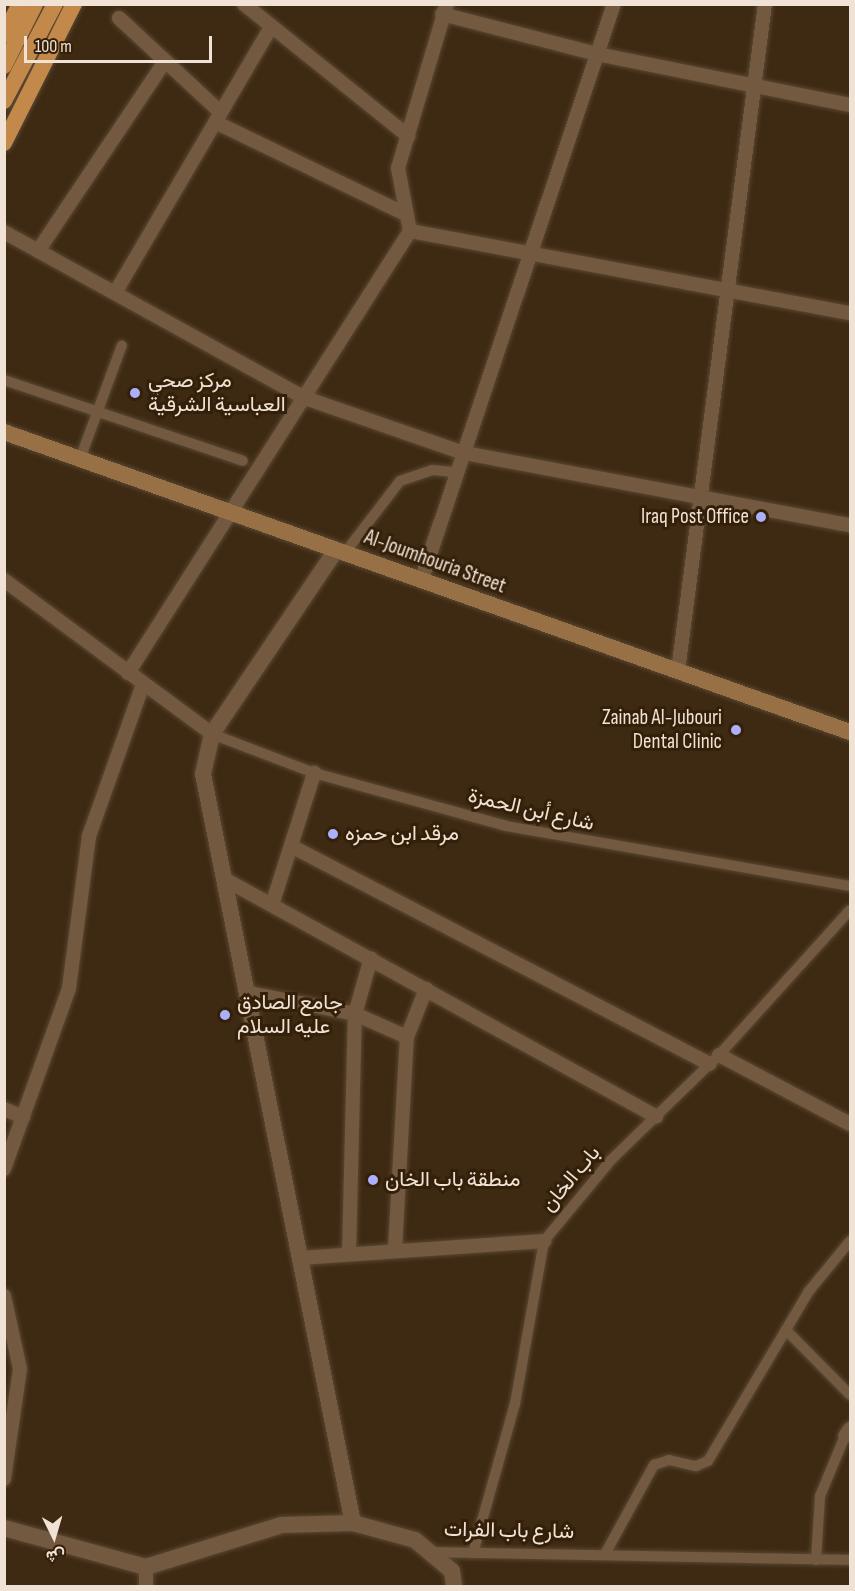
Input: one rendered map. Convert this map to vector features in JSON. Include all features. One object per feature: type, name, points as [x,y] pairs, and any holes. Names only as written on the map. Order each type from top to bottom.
[{"type":"highway","points":[[4,35],[20,4]]},
{"type":"highway","points":[[4,66],[35,4]]},
{"type":"highway","points":[[4,101],[55,4]]},
{"type":"highway","points":[[4,142],[74,4]]},
{"type":"main road","name":"Al-Joumhouria Street","points":[[4,432],[850,732]]},
{"type":"street","points":[[244,4],[270,28],[408,136]]},
{"type":"street","points":[[421,581],[614,4]]},
{"type":"street","points":[[678,671],[725,288],[755,88],[765,4]]},
{"type":"street","points":[[129,673],[410,231],[398,168],[445,9],[597,54],[755,88],[850,105]]},
{"type":"street","points":[[119,18],[165,61],[218,117],[407,216]]},
{"type":"street","points":[[115,293],[270,28]]},
{"type":"street","points":[[38,251],[165,61]]},
{"type":"street","points":[[410,231],[850,313]]},
{"type":"street","points":[[4,232],[305,398],[464,453],[850,525]]},
{"type":"street","points":[[80,459],[122,345]]},
{"type":"street","points":[[4,380],[243,461]]},
{"type":"street","points":[[352,1523],[250,993],[226,880],[204,795],[212,734],[340,552],[400,481],[423,471],[457,472]]},
{"type":"street","points":[[4,580],[212,734]]},
{"type":"street","points":[[4,1169],[69,988],[89,836],[143,684]]},
{"type":"street","name":"شارع أبن الحمزة","points":[[212,734],[314,773],[506,826],[850,886]]},
{"type":"street","points":[[272,905],[314,773]]},
{"type":"street","points":[[291,846],[714,1059],[850,1124]]},
{"type":"street","points":[[226,880],[656,1116]]},
{"type":"street","name":"باب الخان","points":[[473,1553],[515,1404],[544,1241],[611,1160],[714,1059],[850,910]]},
{"type":"street","points":[[348,1254],[355,1014],[371,958]]},
{"type":"street","points":[[395,1249],[407,1037],[426,989]]},
{"type":"street","points":[[250,993],[355,1014],[407,1037]]},
{"type":"street","points":[[4,1109],[22,1117]]},
{"type":"street","points":[[300,1258],[395,1249],[544,1241]]},
{"type":"street","points":[[605,1554],[654,1465],[669,1460],[696,1466],[708,1461],[786,1330],[850,1241]]},
{"type":"street","points":[[4,1296],[20,1369],[4,1479]]},
{"type":"street","points":[[786,1330],[850,1395]]},
{"type":"street","points":[[816,1560],[820,1496],[848,1433]]},
{"type":"street","name":"شارع باب الفرات","points":[[146,1567],[282,1525],[352,1523],[415,1540],[433,1552],[850,1560]]},
{"type":"street","points":[[4,1528],[146,1567],[146,1587]]},
{"type":"street","points":[[433,1552],[452,1571],[454,1587]]},
{"type":"place","name":"مركز صحي العباسية الشرقية","points":[[135,393]]},
{"type":"place","name":"Iraq Post Office","points":[[761,517]]},
{"type":"place","name":"Zainab Al-Jubouri Dental Clinic","points":[[736,730]]},
{"type":"place","name":"مرقد ابن حمزه","points":[[333,834]]},
{"type":"place","name":"جامع الصادق عليه السلام","points":[[225,1015]]},
{"type":"place","name":"منطقة باب الخان","points":[[373,1180]]}]
